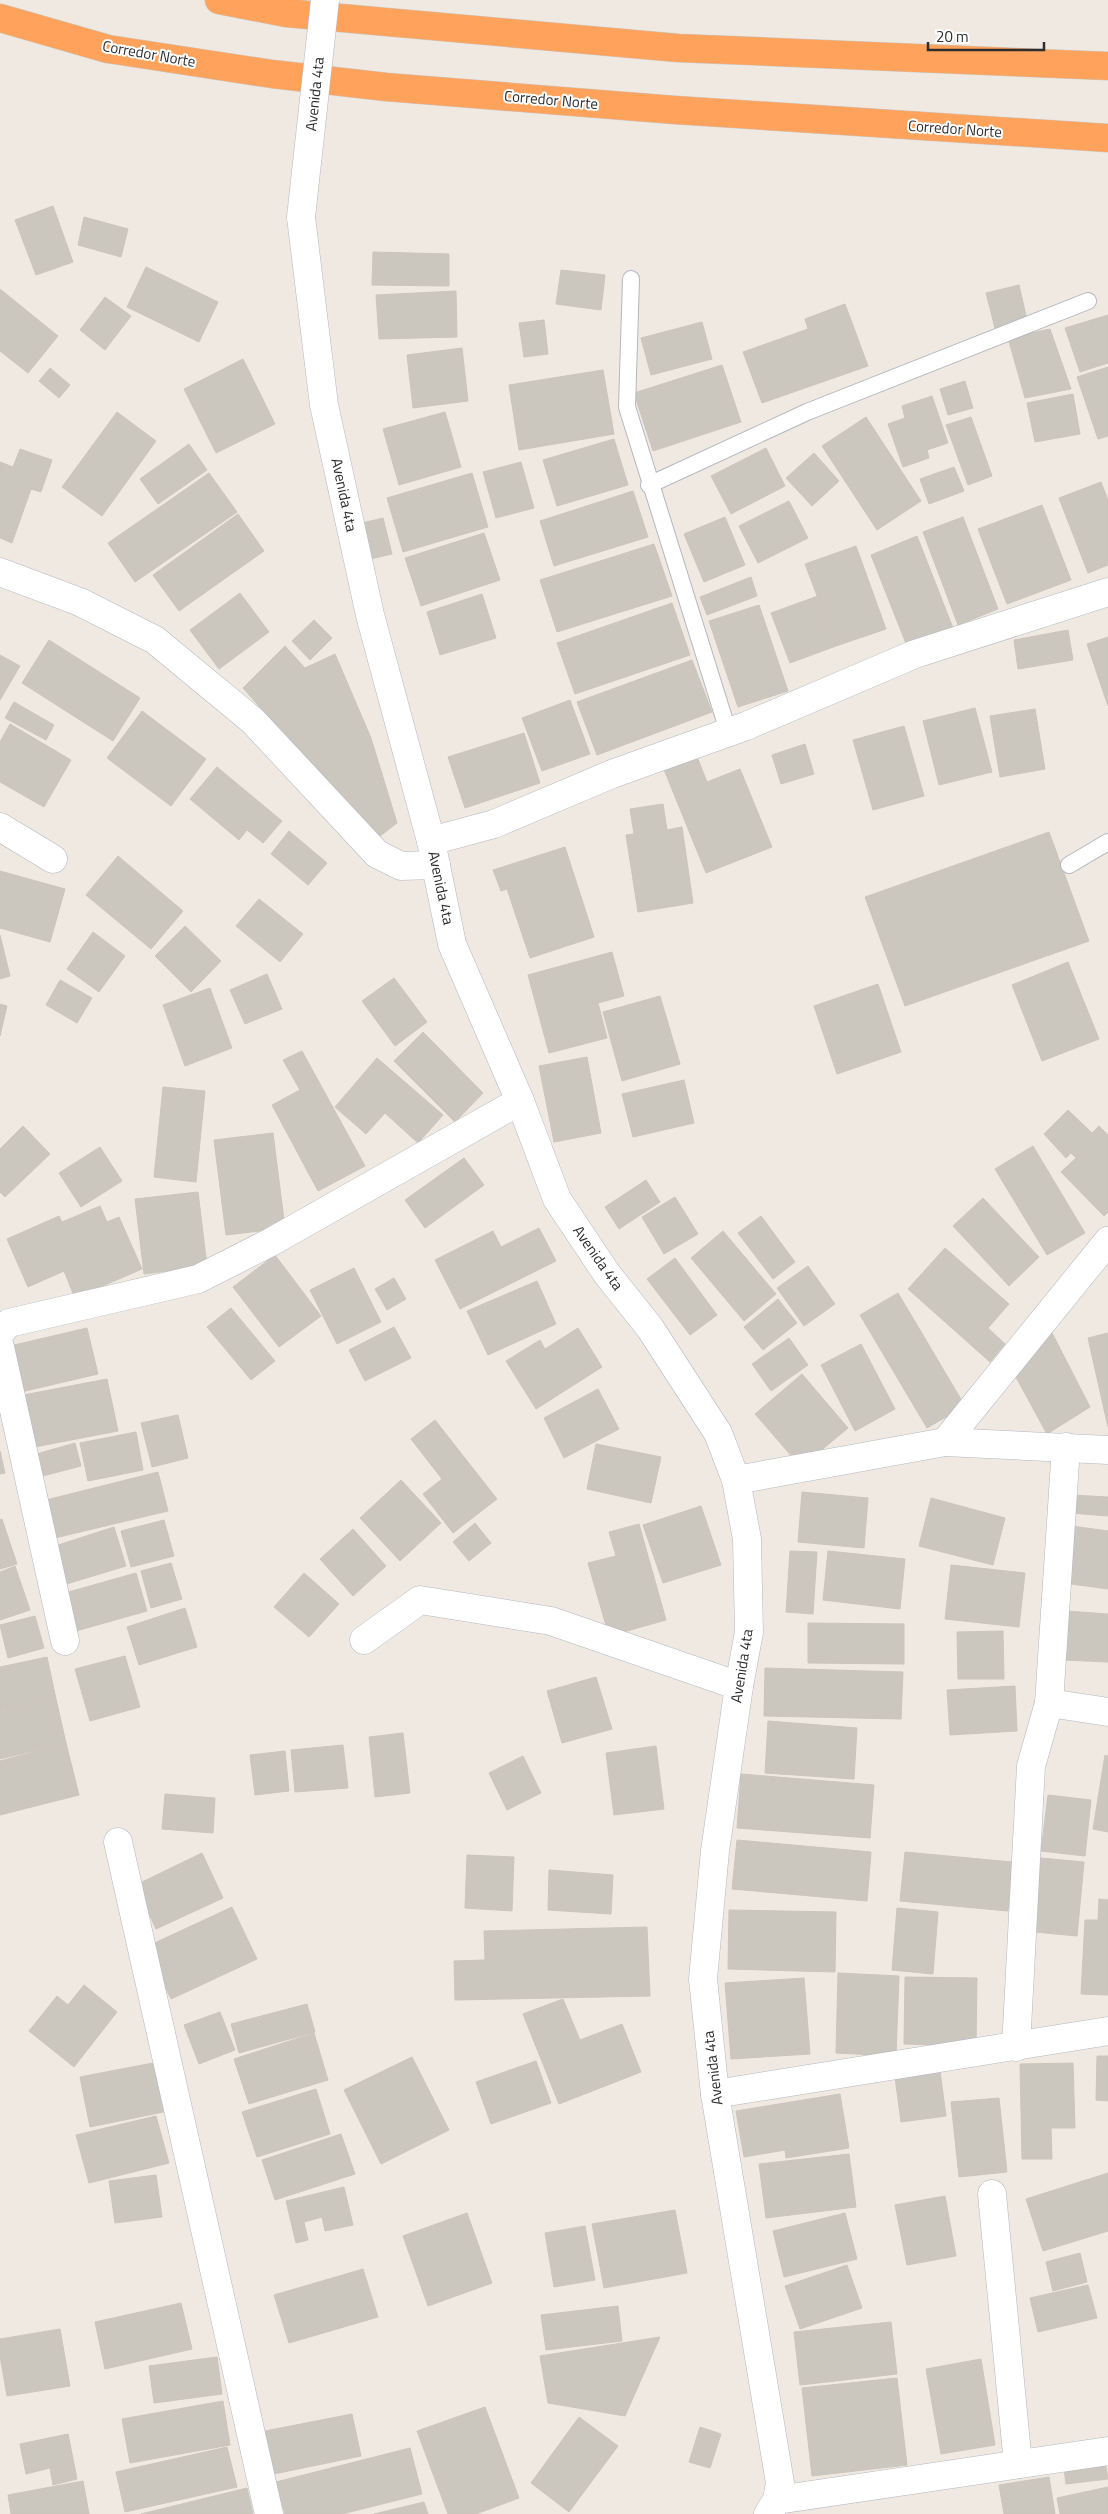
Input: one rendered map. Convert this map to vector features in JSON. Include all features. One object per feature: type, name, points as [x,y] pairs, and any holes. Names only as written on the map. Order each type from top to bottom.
[{"type":"highway","points":[[218,0],[286,13],[678,48],[1108,66]]},
{"type":"highway","name":"Corredor Norte","points":[[0,18],[108,49],[272,74],[386,87],[674,110],[1108,138]]},
{"type":"street","name":"Avenida 4ta","points":[[325,0],[301,217],[324,405],[370,615],[433,853],[452,944],[520,1101],[557,1199],[607,1274],[650,1328],[718,1433],[736,1480],[747,1539],[749,1632],[738,1686],[716,1851],[703,1979],[715,2094],[780,2483],[772,2507]]},
{"type":"street","points":[[0,572],[80,602],[155,640],[252,721],[377,854],[400,866],[612,774],[746,726],[915,654],[1108,592]]},
{"type":"street","points":[[0,826],[53,859]]},
{"type":"street","points":[[0,1333],[9,1323],[198,1279],[271,1242],[520,1101]]},
{"type":"street","points":[[945,1442],[1108,1241]]},
{"type":"street","points":[[0,1347],[65,1641]]},
{"type":"street","points":[[736,1480],[945,1442],[1108,1450]]},
{"type":"street","points":[[1016,2047],[1032,1766],[1050,1703],[1066,1447]]},
{"type":"street","points":[[364,1640],[420,1600],[551,1621],[738,1686]]},
{"type":"street","points":[[1050,1703],[1108,1712]]},
{"type":"street","points":[[118,1842],[269,2514]]},
{"type":"street","points":[[715,2094],[1108,2031]]},
{"type":"street","points":[[992,2194],[1018,2464]]},
{"type":"street","points":[[772,2507],[1018,2464],[1108,2451]]},
{"type":"lane","points":[[631,279],[627,407],[728,731]]},
{"type":"lane","points":[[650,485],[807,412],[1088,301]]},
{"type":"lane","points":[[1069,865],[1108,842]]},
{"type":"building","points":[[53,206],[73,262],[36,275],[15,220]]},
{"type":"building","points":[[84,217],[128,229],[121,257],[78,245]]},
{"type":"building","points":[[373,252],[449,254],[449,286],[372,285]]},
{"type":"building","points":[[146,267],[218,302],[199,342],[127,307]]},
{"type":"building","points":[[561,270],[605,275],[601,310],[556,304]]},
{"type":"building","points":[[1019,285],[1027,320],[995,328],[986,293]]},
{"type":"building","points":[[0,289],[58,336],[28,373],[0,351]]},
{"type":"building","points":[[456,291],[457,337],[379,339],[376,295]]},
{"type":"building","points":[[105,297],[131,316],[105,350],[80,330]]},
{"type":"building","points":[[845,304],[868,366],[762,403],[743,352],[808,329],[805,319]]},
{"type":"building","points":[[1108,315],[1108,363],[1080,372],[1065,328]]},
{"type":"building","points":[[544,320],[548,354],[524,357],[519,323]]},
{"type":"building","points":[[702,322],[712,359],[651,375],[641,338]]},
{"type":"building","points":[[1050,329],[1071,389],[1025,398],[1008,338]]},
{"type":"building","points":[[462,348],[468,401],[413,408],[407,355]]},
{"type":"building","points":[[243,359],[275,424],[216,453],[184,389]]},
{"type":"building","points":[[722,365],[741,422],[653,451],[634,393]]},
{"type":"building","points":[[1108,367],[1108,436],[1098,439],[1077,377]]},
{"type":"building","points":[[50,368],[70,385],[59,398],[39,381]]},
{"type":"building","points":[[603,370],[614,434],[519,450],[509,385]]},
{"type":"building","points":[[965,381],[973,408],[948,415],[940,389]]},
{"type":"building","points":[[1073,394],[1080,434],[1035,442],[1027,403]]},
{"type":"building","points":[[932,396],[948,443],[927,450],[929,458],[903,467],[888,424],[905,418],[902,406]]},
{"type":"building","points":[[117,412],[156,441],[102,516],[62,487]]},
{"type":"building","points":[[445,412],[461,467],[399,485],[383,429]]},
{"type":"building","points":[[866,417],[921,501],[877,530],[822,446]]},
{"type":"building","points":[[971,417],[992,476],[968,485],[946,425]]},
{"type":"building","points":[[614,439],[628,485],[557,506],[543,460]]},
{"type":"building","points":[[189,444],[207,470],[158,504],[140,479]]},
{"type":"building","points":[[766,448],[785,486],[731,514],[711,476]]},
{"type":"building","points":[[20,449],[52,460],[41,492],[31,489],[12,543],[0,538],[0,462],[13,467]]},
{"type":"building","points":[[814,453],[839,481],[812,506],[786,478]]},
{"type":"building","points":[[521,462],[534,508],[496,518],[483,472]]},
{"type":"building","points":[[954,467],[964,491],[929,504],[920,479]]},
{"type":"building","points":[[209,473],[237,512],[135,582],[108,543]]},
{"type":"building","points":[[472,473],[488,527],[403,552],[387,498]]},
{"type":"building","points":[[1101,482],[1108,500],[1108,565],[1088,573],[1059,498]]},
{"type":"building","points":[[633,491],[648,537],[554,566],[540,521]]},
{"type":"building","points":[[789,501],[808,538],[758,563],[739,526]]},
{"type":"building","points":[[1042,505],[1071,580],[1007,604],[978,529]]},
{"type":"building","points":[[238,514],[264,551],[179,611],[153,575]]},
{"type":"building","points":[[725,517],[745,565],[704,582],[684,534]]},
{"type":"building","points":[[963,517],[998,609],[958,625],[923,532]]},
{"type":"building","points":[[383,518],[392,554],[366,560],[358,524]]},
{"type":"building","points":[[484,533],[500,580],[421,606],[405,558]]},
{"type":"building","points":[[917,536],[953,628],[907,646],[871,555]]},
{"type":"building","points":[[654,544],[672,596],[557,632],[540,580]]},
{"type":"building","points":[[856,546],[886,629],[836,646],[805,564]]},
{"type":"building","points":[[751,577],[757,596],[707,615],[700,597]]},
{"type":"building","points":[[240,593],[269,632],[219,669],[190,630]]},
{"type":"building","points":[[482,594],[496,638],[440,655],[427,612]]},
{"type":"building","points":[[818,596],[836,646],[790,663],[771,613]]},
{"type":"building","points":[[672,603],[690,655],[575,694],[557,643]]},
{"type":"building","points":[[759,605],[788,691],[738,707],[709,621]]},
{"type":"building","points":[[314,620],[332,638],[310,660],[292,641]]},
{"type":"building","points":[[1068,630],[1073,660],[1018,669],[1014,640]]},
{"type":"building","points":[[1108,637],[1108,706],[1087,644]]},
{"type":"building","points":[[49,640],[140,698],[113,741],[22,683]]},
{"type":"building","points":[[285,646],[305,668],[335,654],[371,738],[397,823],[376,839],[243,688]]},
{"type":"building","points":[[0,655],[20,666],[0,700]]},
{"type":"building","points":[[692,660],[712,712],[597,755],[577,702]]},
{"type":"building","points":[[570,700],[590,754],[542,771],[522,718]]},
{"type":"building","points":[[14,702],[54,725],[46,740],[5,718]]},
{"type":"building","points":[[975,708],[992,772],[939,785],[923,721]]},
{"type":"building","points":[[1035,709],[1045,769],[1000,777],[990,716]]},
{"type":"building","points":[[142,711],[206,759],[171,806],[107,758]]},
{"type":"building","points":[[10,724],[71,760],[44,807],[0,782],[0,742]]},
{"type":"building","points":[[904,726],[924,796],[873,810],[853,740]]},
{"type":"building","points":[[524,733],[540,783],[465,808],[448,757]]},
{"type":"building","points":[[805,744],[814,774],[781,784],[772,755]]},
{"type":"building","points":[[696,754],[707,782],[740,769],[772,847],[706,873],[663,767]]},
{"type":"building","points":[[217,767],[282,821],[263,843],[247,830],[239,840],[190,799]]},
{"type":"building","points":[[663,804],[667,830],[682,827],[693,903],[638,912],[626,835],[634,834],[630,809]]},
{"type":"building","points":[[289,831],[327,863],[308,885],[271,854]]},
{"type":"building","points":[[1049,832],[1089,941],[905,1006],[865,897]]},
{"type":"building","points":[[565,847],[594,937],[530,958],[507,889],[501,891],[493,870]]},
{"type":"building","points":[[118,856],[183,911],[151,949],[86,895]]},
{"type":"building","points":[[0,871],[65,889],[50,942],[0,928]]},
{"type":"building","points":[[259,899],[303,934],[280,962],[236,926]]},
{"type":"building","points":[[185,926],[221,961],[191,992],[155,956]]},
{"type":"building","points":[[93,932],[125,956],[99,992],[67,969]]},
{"type":"building","points":[[0,935],[10,976],[0,979]]},
{"type":"building","points":[[612,952],[624,996],[598,1003],[607,1038],[549,1053],[528,975]]},
{"type":"building","points":[[1068,962],[1099,1039],[1042,1061],[1012,985]]},
{"type":"building","points":[[267,974],[282,1009],[245,1024],[230,990]]},
{"type":"building","points":[[394,978],[427,1022],[395,1046],[362,1001]]},
{"type":"building","points":[[60,980],[92,998],[77,1023],[46,1005]]},
{"type":"building","points":[[878,984],[901,1052],[837,1074],[814,1006]]},
{"type":"building","points":[[210,988],[232,1048],[185,1066],[163,1005]]},
{"type":"building","points":[[660,996],[680,1064],[622,1081],[603,1012]]},
{"type":"building","points":[[0,1004],[7,1006],[0,1036]]},
{"type":"building","points":[[423,1032],[483,1093],[455,1122],[394,1061]]},
{"type":"building","points":[[302,1051],[365,1166],[318,1191],[272,1105],[300,1090],[283,1060]]},
{"type":"building","points":[[587,1057],[601,1133],[554,1142],[539,1066]]},
{"type":"building","points":[[377,1058],[443,1115],[418,1143],[385,1113],[366,1134],[335,1107]]},
{"type":"building","points":[[684,1080],[694,1123],[633,1137],[622,1094]]},
{"type":"building","points":[[163,1087],[205,1091],[196,1182],[154,1177]]},
{"type":"building","points":[[1068,1110],[1092,1133],[1099,1126],[1108,1135],[1108,1212],[1104,1216],[1061,1172],[1076,1158],[1071,1153],[1066,1158],[1044,1134]]},
{"type":"building","points":[[23,1126],[50,1154],[5,1197],[0,1192],[0,1149]]},
{"type":"building","points":[[273,1133],[285,1228],[226,1235],[214,1140]]},
{"type":"building","points":[[1033,1146],[1085,1233],[1047,1255],[995,1169]]},
{"type":"building","points":[[100,1147],[122,1181],[81,1207],[59,1173]]},
{"type":"building","points":[[464,1158],[484,1185],[425,1228],[405,1200]]},
{"type":"building","points":[[646,1180],[660,1202],[619,1229],[605,1207]]},
{"type":"building","points":[[198,1192],[207,1266],[144,1274],[135,1199]]},
{"type":"building","points":[[675,1197],[698,1234],[664,1254],[642,1217]]},
{"type":"building","points":[[983,1198],[1039,1257],[1009,1286],[953,1226]]},
{"type":"building","points":[[100,1206],[107,1222],[119,1217],[142,1269],[75,1298],[64,1271],[28,1287],[7,1239],[59,1216],[62,1222]]},
{"type":"building","points":[[761,1216],[795,1262],[773,1279],[738,1233]]},
{"type":"building","points":[[539,1228],[556,1261],[460,1309],[435,1260],[493,1231],[501,1247]]},
{"type":"building","points":[[723,1231],[776,1294],[744,1321],[691,1258]]},
{"type":"building","points":[[945,1248],[1009,1304],[988,1328],[1005,1344],[990,1362],[908,1289]]},
{"type":"building","points":[[275,1255],[321,1316],[279,1347],[233,1287]]},
{"type":"building","points":[[675,1258],[717,1315],[690,1335],[647,1279]]},
{"type":"building","points":[[808,1266],[835,1304],[804,1326],[777,1288]]},
{"type":"building","points":[[354,1268],[381,1322],[337,1344],[310,1290]]},
{"type":"building","points":[[394,1278],[406,1299],[387,1310],[375,1289]]},
{"type":"building","points":[[537,1281],[556,1324],[488,1355],[467,1311]]},
{"type":"building","points":[[898,1293],[965,1406],[927,1428],[860,1315]]},
{"type":"building","points":[[778,1299],[797,1323],[763,1350],[744,1327]]},
{"type":"building","points":[[231,1308],[275,1361],[251,1380],[207,1327]]},
{"type":"building","points":[[394,1327],[411,1358],[365,1381],[349,1350]]},
{"type":"building","points":[[1049,1327],[1090,1407],[1047,1434],[1011,1368]]},
{"type":"building","points":[[87,1328],[98,1374],[21,1392],[10,1346]]},
{"type":"building","points":[[578,1328],[602,1367],[536,1409],[506,1361],[540,1340],[545,1349]]},
{"type":"building","points":[[1108,1333],[1108,1427],[1088,1338]]},
{"type":"building","points":[[789,1338],[808,1365],[771,1391],[752,1364]]},
{"type":"building","points":[[861,1344],[895,1409],[855,1431],[821,1365]]},
{"type":"building","points":[[802,1374],[848,1428],[801,1467],[755,1414]]},
{"type":"building","points":[[107,1379],[118,1431],[24,1449],[13,1397]]},
{"type":"building","points":[[598,1389],[619,1429],[564,1458],[544,1418]]},
{"type":"building","points":[[178,1415],[188,1458],[152,1467],[141,1423]]},
{"type":"building","points":[[435,1420],[497,1499],[453,1533],[423,1494],[442,1479],[411,1439]]},
{"type":"building","points":[[136,1432],[143,1470],[88,1481],[80,1443]]},
{"type":"building","points":[[75,1443],[81,1466],[39,1477],[33,1455]]},
{"type":"building","points":[[596,1444],[661,1457],[651,1503],[587,1489]]},
{"type":"building","points":[[0,1451],[5,1473],[0,1474]]},
{"type":"building","points":[[158,1472],[168,1511],[55,1538],[46,1500]]},
{"type":"building","points":[[401,1480],[441,1523],[400,1561],[360,1518]]},
{"type":"building","points":[[802,1492],[868,1498],[864,1548],[798,1542]]},
{"type":"building","points":[[1072,1495],[1108,1497],[1108,1516],[1070,1513]]},
{"type":"building","points":[[931,1498],[1005,1518],[993,1565],[919,1546]]},
{"type":"building","points":[[701,1506],[721,1565],[663,1583],[643,1525]]},
{"type":"building","points":[[2,1519],[17,1564],[0,1569],[0,1520]]},
{"type":"building","points":[[164,1520],[174,1556],[131,1567],[121,1531]]},
{"type":"building","points":[[475,1523],[491,1543],[469,1561],[453,1542]]},
{"type":"building","points":[[639,1524],[666,1620],[609,1636],[588,1563],[616,1556],[609,1532]]},
{"type":"building","points":[[1072,1526],[1108,1531],[1108,1589],[1064,1583]]},
{"type":"building","points":[[114,1527],[126,1566],[63,1585],[52,1547]]},
{"type":"building","points":[[353,1529],[386,1566],[353,1596],[320,1559]]},
{"type":"building","points":[[790,1551],[817,1552],[813,1614],[786,1612]]},
{"type":"building","points":[[828,1551],[905,1559],[900,1609],[823,1600]]},
{"type":"building","points":[[171,1563],[182,1599],[151,1608],[141,1571]]},
{"type":"building","points":[[951,1565],[1025,1573],[1019,1627],[945,1619]]},
{"type":"building","points":[[15,1566],[30,1610],[0,1620],[0,1572]]},
{"type":"building","points":[[136,1573],[147,1611],[76,1631],[65,1593]]},
{"type":"building","points":[[304,1573],[339,1604],[309,1637],[274,1607]]},
{"type":"building","points":[[185,1608],[197,1647],[139,1665],[127,1627]]},
{"type":"building","points":[[1066,1611],[1108,1614],[1108,1662],[1064,1660]]},
{"type":"building","points":[[35,1616],[44,1648],[8,1658],[0,1625]]},
{"type":"building","points":[[808,1623],[904,1624],[904,1664],[808,1663]]},
{"type":"building","points":[[1003,1631],[1004,1679],[958,1679],[957,1632]]},
{"type":"building","points":[[125,1656],[140,1707],[90,1721],[75,1669]]},
{"type":"building","points":[[47,1657],[56,1699],[0,1712],[0,1667]]},
{"type":"building","points":[[765,1668],[903,1672],[901,1719],[764,1716]]},
{"type":"building","points":[[596,1677],[612,1729],[562,1743],[547,1691]]},
{"type":"building","points":[[1015,1686],[1017,1731],[950,1735],[947,1690]]},
{"type":"building","points":[[56,1699],[66,1743],[0,1759],[0,1713]]},
{"type":"building","points":[[768,1721],[857,1728],[854,1779],[765,1773]]},
{"type":"building","points":[[403,1733],[410,1793],[375,1797],[369,1737]]},
{"type":"building","points":[[66,1743],[79,1795],[0,1815],[0,1761]]},
{"type":"building","points":[[343,1745],[348,1788],[295,1792],[291,1750]]},
{"type":"building","points":[[656,1746],[664,1809],[614,1815],[606,1753]]},
{"type":"building","points":[[285,1751],[289,1791],[255,1795],[250,1755]]},
{"type":"building","points":[[1105,1755],[1108,1756],[1108,1832],[1093,1829]]},
{"type":"building","points":[[523,1756],[541,1793],[507,1810],[489,1773]]},
{"type":"building","points":[[741,1774],[874,1785],[870,1838],[737,1828]]},
{"type":"building","points":[[165,1794],[215,1798],[213,1833],[162,1829]]},
{"type":"building","points":[[1048,1795],[1091,1800],[1085,1856],[1041,1851]]},
{"type":"building","points":[[737,1840],[871,1852],[867,1901],[732,1889]]},
{"type":"building","points":[[905,1852],[1012,1862],[1008,1911],[900,1901]]},
{"type":"building","points":[[202,1853],[223,1898],[156,1929],[136,1885]]},
{"type":"building","points":[[467,1855],[514,1857],[512,1911],[465,1908]]},
{"type":"building","points":[[1041,1858],[1084,1862],[1077,1936],[1035,1932]]},
{"type":"building","points":[[549,1870],[613,1875],[611,1914],[548,1910]]},
{"type":"building","points":[[1099,1899],[1108,1900],[1108,1995],[1081,1994],[1085,1920],[1098,1920]]},
{"type":"building","points":[[232,1907],[257,1959],[171,1999],[146,1947]]},
{"type":"building","points":[[897,1908],[938,1912],[933,1974],[892,1970]]},
{"type":"building","points":[[729,1910],[836,1912],[835,1972],[728,1969]]},
{"type":"building","points":[[647,1927],[650,1996],[455,2000],[454,1961],[485,1960],[484,1931]]},
{"type":"building","points":[[838,1973],[899,1976],[896,2056],[836,2053]]},
{"type":"building","points":[[905,1977],[977,1978],[976,2046],[904,2044]]},
{"type":"building","points":[[804,1978],[810,2054],[731,2059],[725,1983]]},
{"type":"building","points":[[84,1985],[117,2012],[74,2067],[29,2031],[57,1996],[68,2005]]},
{"type":"building","points":[[563,1999],[580,2040],[622,2024],[641,2072],[559,2104],[523,2014]]},
{"type":"building","points":[[307,2004],[315,2032],[239,2053],[231,2024]]},
{"type":"building","points":[[220,2012],[235,2050],[199,2064],[184,2025]]},
{"type":"building","points":[[314,2033],[328,2080],[249,2104],[234,2059]]},
{"type":"building","points":[[1097,2056],[1108,2056],[1108,2101],[1096,2100]]},
{"type":"building","points":[[412,2057],[449,2130],[381,2164],[344,2090]]},
{"type":"building","points":[[536,2061],[551,2103],[491,2124],[476,2082]]},
{"type":"building","points":[[158,2062],[168,2111],[90,2127],[80,2077]]},
{"type":"building","points":[[1073,2063],[1075,2128],[1051,2128],[1052,2159],[1022,2159],[1020,2064]]},
{"type":"building","points":[[940,2071],[946,2116],[901,2122],[895,2077]]},
{"type":"building","points":[[316,2089],[330,2134],[257,2157],[242,2112]]},
{"type":"building","points":[[840,2094],[849,2148],[786,2158],[785,2150],[744,2157],[736,2111]]},
{"type":"building","points":[[999,2098],[1007,2172],[959,2177],[951,2102]]},
{"type":"building","points":[[156,2116],[169,2163],[89,2183],[76,2135]]},
{"type":"building","points":[[341,2134],[355,2174],[275,2200],[262,2160]]},
{"type":"building","points":[[849,2154],[856,2207],[766,2218],[759,2164]]},
{"type":"building","points":[[1108,2173],[1108,2231],[1043,2251],[1026,2199]]},
{"type":"building","points":[[156,2175],[162,2217],[115,2223],[109,2181]]},
{"type":"building","points":[[344,2187],[353,2225],[325,2231],[322,2217],[304,2222],[308,2240],[296,2243],[286,2201]]},
{"type":"building","points":[[945,2196],[956,2256],[907,2265],[895,2205]]},
{"type":"building","points":[[675,2210],[687,2273],[604,2288],[592,2224]]},
{"type":"building","points":[[467,2213],[492,2283],[428,2306],[403,2236]]},
{"type":"building","points":[[845,2213],[857,2259],[784,2277],[773,2231]]},
{"type":"building","points":[[585,2226],[595,2280],[554,2287],[545,2233]]},
{"type":"building","points":[[1080,2253],[1087,2282],[1053,2291],[1046,2262]]},
{"type":"building","points":[[847,2265],[862,2308],[800,2329],[785,2286]]},
{"type":"building","points":[[363,2269],[378,2317],[289,2343],[274,2295]]},
{"type":"building","points":[[1088,2285],[1097,2318],[1038,2332],[1030,2298]]},
{"type":"building","points":[[181,2303],[192,2349],[105,2369],[95,2322]]},
{"type":"building","points":[[618,2306],[622,2341],[546,2350],[541,2315]]},
{"type":"building","points":[[891,2322],[897,2374],[800,2385],[794,2332]]},
{"type":"building","points":[[60,2329],[70,2386],[7,2396],[0,2356],[0,2339]]},
{"type":"building","points":[[660,2337],[625,2416],[548,2403],[540,2356]]},
{"type":"building","points":[[217,2357],[222,2394],[154,2403],[149,2366]]},
{"type":"building","points":[[981,2359],[995,2445],[941,2454],[926,2369]]},
{"type":"building","points":[[897,2378],[907,2465],[812,2476],[802,2388]]},
{"type":"building","points":[[223,2401],[230,2445],[130,2463],[122,2419]]},
{"type":"building","points":[[485,2407],[519,2498],[476,2514],[448,2514],[417,2431]]},
{"type":"building","points":[[352,2414],[361,2456],[274,2474],[265,2431]]},
{"type":"building","points":[[579,2417],[618,2446],[569,2512],[531,2483]]},
{"type":"building","points":[[700,2427],[721,2434],[710,2468],[689,2462]]},
{"type":"building","points":[[68,2434],[77,2479],[53,2485],[50,2468],[26,2474],[20,2444]]},
{"type":"building","points":[[227,2447],[237,2487],[125,2512],[116,2472]]},
{"type":"building","points":[[410,2448],[422,2494],[342,2514],[285,2514],[276,2482]]},
{"type":"building","points":[[1105,2462],[1108,2479],[1066,2484],[1064,2468]]},
{"type":"building","points":[[1049,2477],[1055,2514],[1004,2514],[999,2485]]},
{"type":"building","points":[[83,2481],[89,2514],[11,2514],[8,2495]]},
{"type":"building","points":[[1108,2487],[1108,2514],[1060,2514],[1057,2498]]},
{"type":"building","points":[[247,2488],[253,2514],[141,2514]]},
{"type":"building","points":[[424,2502],[428,2514],[374,2514]]}]
